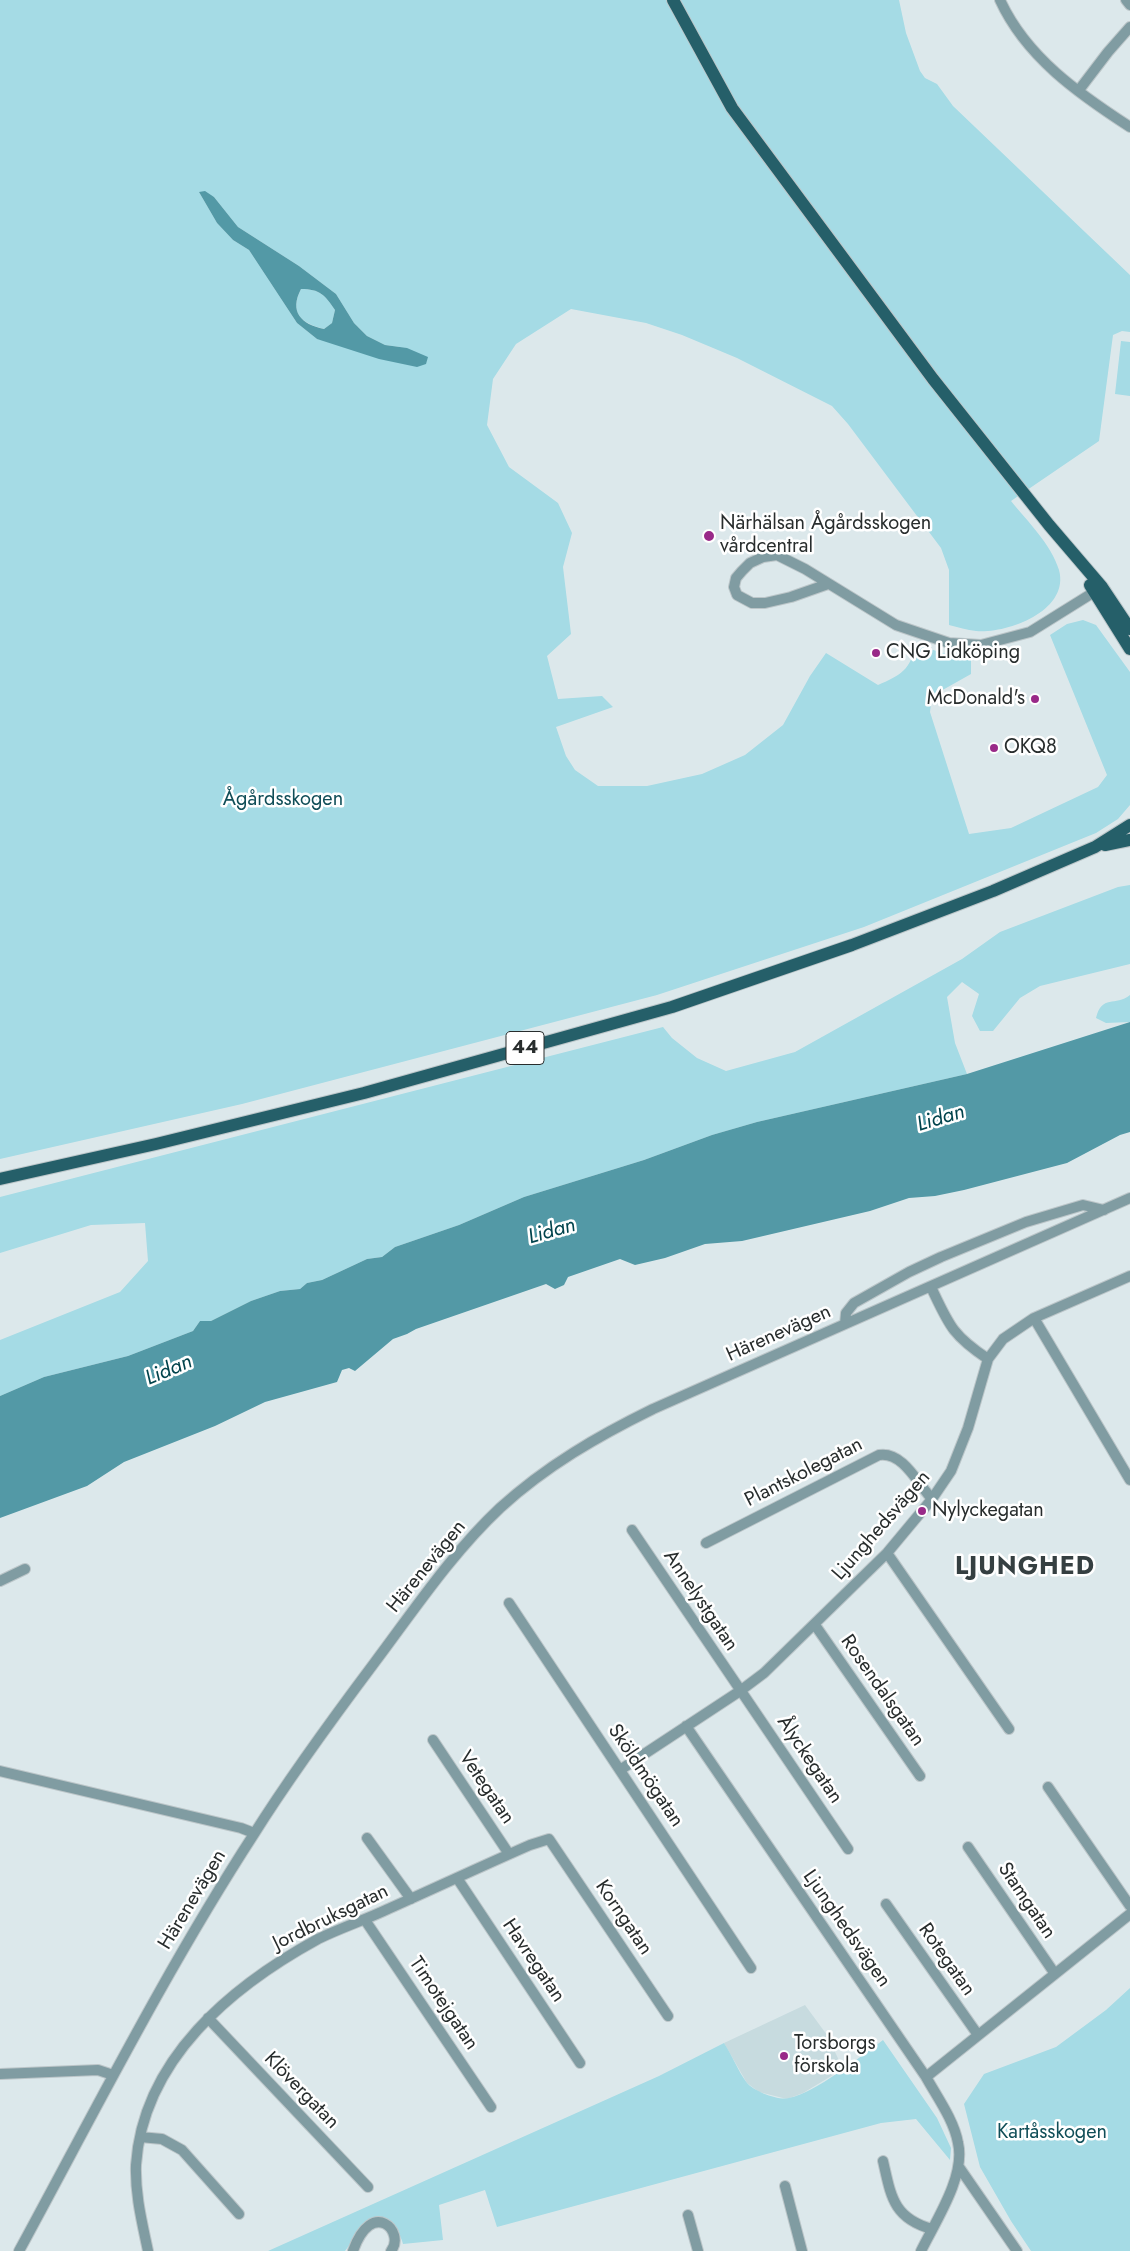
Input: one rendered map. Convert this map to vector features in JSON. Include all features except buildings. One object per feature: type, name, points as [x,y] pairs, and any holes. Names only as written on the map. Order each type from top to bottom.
[{"type":"main road","points":[[673,0],[732,108],[933,379],[1130,629]]},
{"type":"main road","points":[[1099,590],[1130,649]]},
{"type":"main road","name":"44","points":[[0,1178],[156,1144],[364,1093],[672,1007],[852,945],[993,891],[1095,847],[1130,824]]},
{"type":"main road","name":"44","points":[[1095,847],[1130,840]]},
{"type":"street","points":[[1000,0],[1024,42],[1043,61],[1130,127]]},
{"type":"street","points":[[1126,0],[1130,5]]},
{"type":"street","points":[[1079,90],[1130,27]]},
{"type":"street","points":[[828,584],[780,600],[752,604],[737,595],[734,587],[736,578],[750,563],[771,555],[784,558],[828,584],[896,625],[932,639],[962,645],[981,645],[1003,641],[1030,632],[1099,590]]},
{"type":"street","name":"Härenevägen","points":[[19,2251],[155,1998],[254,1833],[344,1704],[420,1602],[461,1550],[500,1508],[545,1472],[590,1441],[653,1409],[1130,1198]]},
{"type":"street","points":[[845,1324],[846,1313],[854,1303],[909,1272],[941,1257],[1035,1219],[1083,1205],[1104,1210]]},
{"type":"street","points":[[1127,1277],[1130,1288]]},
{"type":"street","name":"Ljunghedsvägen","points":[[620,1770],[740,1691],[776,1662],[887,1552],[945,1481],[960,1450],[988,1359],[1002,1339],[1034,1318],[1127,1277]]},
{"type":"street","points":[[931,1287],[945,1318],[955,1333],[988,1359]]},
{"type":"street","points":[[1034,1318],[1130,1480]]},
{"type":"street","name":"Plantskolegatan","points":[[706,1543],[880,1455],[892,1455],[900,1459],[932,1499]]},
{"type":"street","name":"Annelystgatan","points":[[632,1530],[740,1691]]},
{"type":"street","points":[[887,1552],[1009,1729]]},
{"type":"street","points":[[0,1581],[25,1569]]},
{"type":"street","name":"Sköldmögatan","points":[[509,1603],[751,1968]]},
{"type":"street","name":"Rosendalsgatan","points":[[815,1625],[920,1776]]},
{"type":"street","name":"Ålyckegatan","points":[[740,1691],[848,1849]]},
{"type":"street","name":"Ljunghedsvägen","points":[[686,1726],[926,2077],[958,2141],[959,2167]]},
{"type":"street","name":"Vetegatan","points":[[433,1740],[509,1854]]},
{"type":"street","points":[[0,1771],[241,1828],[254,1833]]},
{"type":"street","points":[[1048,1787],[1130,1906]]},
{"type":"street","points":[[367,1838],[411,1899]]},
{"type":"street","name":"Jordbruksgatan","points":[[148,2251],[136,2192],[136,2164],[140,2137],[150,2104],[161,2081],[176,2058],[208,2018],[233,1995],[274,1964],[320,1938],[365,1920],[509,1854],[549,1839]]},
{"type":"street","name":"Korngatan","points":[[549,1839],[668,2016]]},
{"type":"street","name":"Stamgatan","points":[[968,1847],[1055,1974]]},
{"type":"street","name":"Havregatan","points":[[457,1878],[580,2063]]},
{"type":"street","name":"Rotegatan","points":[[886,1904],[978,2035]]},
{"type":"street","points":[[926,2077],[1130,1914]]},
{"type":"street","name":"Timotejgatan","points":[[365,1920],[491,2107]]},
{"type":"street","name":"Klövergatan","points":[[208,2018],[368,2187]]},
{"type":"street","points":[[0,2074],[98,2070],[113,2075]]},
{"type":"street","points":[[140,2137],[162,2139],[182,2150],[239,2214]]},
{"type":"street","points":[[883,2161],[896,2206],[912,2222],[932,2229]]},
{"type":"street","points":[[921,2251],[959,2167]]},
{"type":"street","points":[[959,2167],[1017,2251]]},
{"type":"street","points":[[785,2186],[802,2251]]},
{"type":"street","points":[[688,2216],[698,2251]]},
{"type":"street","points":[[353,2251],[364,2227],[376,2222],[384,2223],[393,2232],[395,2244],[392,2251]]},
{"type":"shaded area","name":"Torsborgs förskola","points":[[805,2005],[827,2035],[843,2069],[803,2093],[787,2099],[759,2092],[747,2083],[724,2043]]},
{"type":"green space","name":"Ågårdsskogen","points":[[0,0],[899,0],[906,33],[920,71],[925,78],[937,84],[953,106],[1130,275],[1130,332],[1122,331],[1113,335],[1099,441],[1011,501],[1051,551],[1059,570],[1060,585],[1055,597],[1046,608],[1033,617],[1019,624],[1004,628],[976,631],[949,625],[949,570],[941,548],[848,424],[832,406],[737,358],[682,335],[646,323],[571,309],[516,344],[493,379],[487,425],[509,467],[558,503],[572,533],[563,567],[571,634],[547,656],[558,699],[602,696],[613,707],[556,727],[566,756],[575,770],[598,786],[647,786],[702,774],[745,755],[783,725],[810,676],[826,653],[878,685],[898,675],[908,666],[914,644],[943,653],[971,656],[971,674],[932,696],[930,712],[969,834],[1011,828],[1098,787],[1107,775],[1050,635],[1067,624],[1083,620],[1096,625],[1130,672],[1130,805],[1118,819],[1096,833],[864,927],[657,995],[242,1104],[0,1159]],"holes":[[[199,192],[214,197],[238,227],[299,266],[336,294],[354,323],[367,336],[385,345],[407,348],[317,339],[297,323],[249,250],[233,240],[217,223]]]},
{"type":"green space","points":[[301,289],[313,290],[321,294],[335,310],[332,323],[324,329],[309,324],[299,316],[296,305]]},
{"type":"green space","points":[[1121,341],[1130,342],[1130,396],[1115,394]]},
{"type":"green space","points":[[1130,885],[1130,964],[1040,986],[1020,998],[993,1031],[980,1031],[972,1016],[979,994],[962,982],[947,997],[955,1043],[967,1074],[757,1122],[712,1135],[644,1160],[524,1197],[459,1225],[395,1247],[382,1257],[367,1259],[322,1280],[307,1283],[300,1289],[280,1291],[251,1301],[211,1321],[200,1321],[193,1331],[128,1356],[44,1377],[0,1396],[0,1340],[120,1292],[148,1261],[145,1223],[91,1225],[0,1253],[0,1197],[663,1027],[672,1038],[697,1058],[726,1071],[795,1052],[962,959],[1000,932],[1118,887]]},
{"type":"green space","points":[[1130,995],[1130,1022],[1106,1023],[1096,1018],[1105,1003]]},
{"type":"green space","name":"Kartåsskogen","points":[[1130,1988],[1130,2251],[1031,2251],[1011,2221],[980,2167],[964,2104],[984,2074],[1056,2047],[1106,2010]]},
{"type":"green space","points":[[883,2040],[937,2118],[951,2148],[950,2160],[916,2119],[881,2123],[497,2227],[485,2190],[439,2205],[443,2240],[403,2244],[398,2231],[388,2221],[383,2218],[376,2218],[370,2219],[363,2224],[345,2251],[268,2251],[659,2076],[724,2043],[747,2083],[766,2095],[784,2099],[800,2095],[824,2082]]},
{"type":"water","points":[[205,191],[214,197],[238,227],[299,266],[336,294],[354,323],[367,336],[385,345],[407,348],[428,357],[426,364],[417,367],[379,359],[317,339],[297,323],[249,250],[233,240],[217,223],[199,192]],"holes":[[[301,289],[313,290],[321,294],[335,310],[332,323],[324,329],[309,324],[299,316],[296,304]]]},
{"type":"water","name":"Lidan","points":[[1130,1022],[1130,1132],[1120,1135],[1067,1163],[964,1190],[935,1196],[909,1198],[870,1211],[742,1241],[705,1244],[665,1258],[635,1265],[620,1259],[568,1277],[564,1285],[555,1289],[546,1284],[416,1329],[393,1339],[355,1371],[349,1368],[342,1370],[337,1382],[265,1402],[215,1426],[124,1462],[87,1486],[0,1518],[0,1396],[44,1377],[128,1356],[193,1331],[200,1321],[211,1321],[251,1301],[280,1291],[300,1289],[307,1283],[322,1280],[367,1259],[382,1257],[395,1247],[459,1225],[524,1197],[644,1160],[712,1135],[757,1122],[967,1074]]},
{"type":"place","name":"Närhälsan Ågårdsskogen vårdcentral","points":[[709,536]]},
{"type":"place","name":"CNG Lidköping","points":[[876,653]]},
{"type":"place","name":"McDonald's","points":[[1035,699]]},
{"type":"place","name":"OKQ8","points":[[994,748]]},
{"type":"place","name":"Nylyckegatan","points":[[922,1511]]},
{"type":"place","name":"Torsborgs förskola","points":[[784,2056]]},
{"type":"district","name":"LJUNGHED","points":[[1025,1568]]}]
